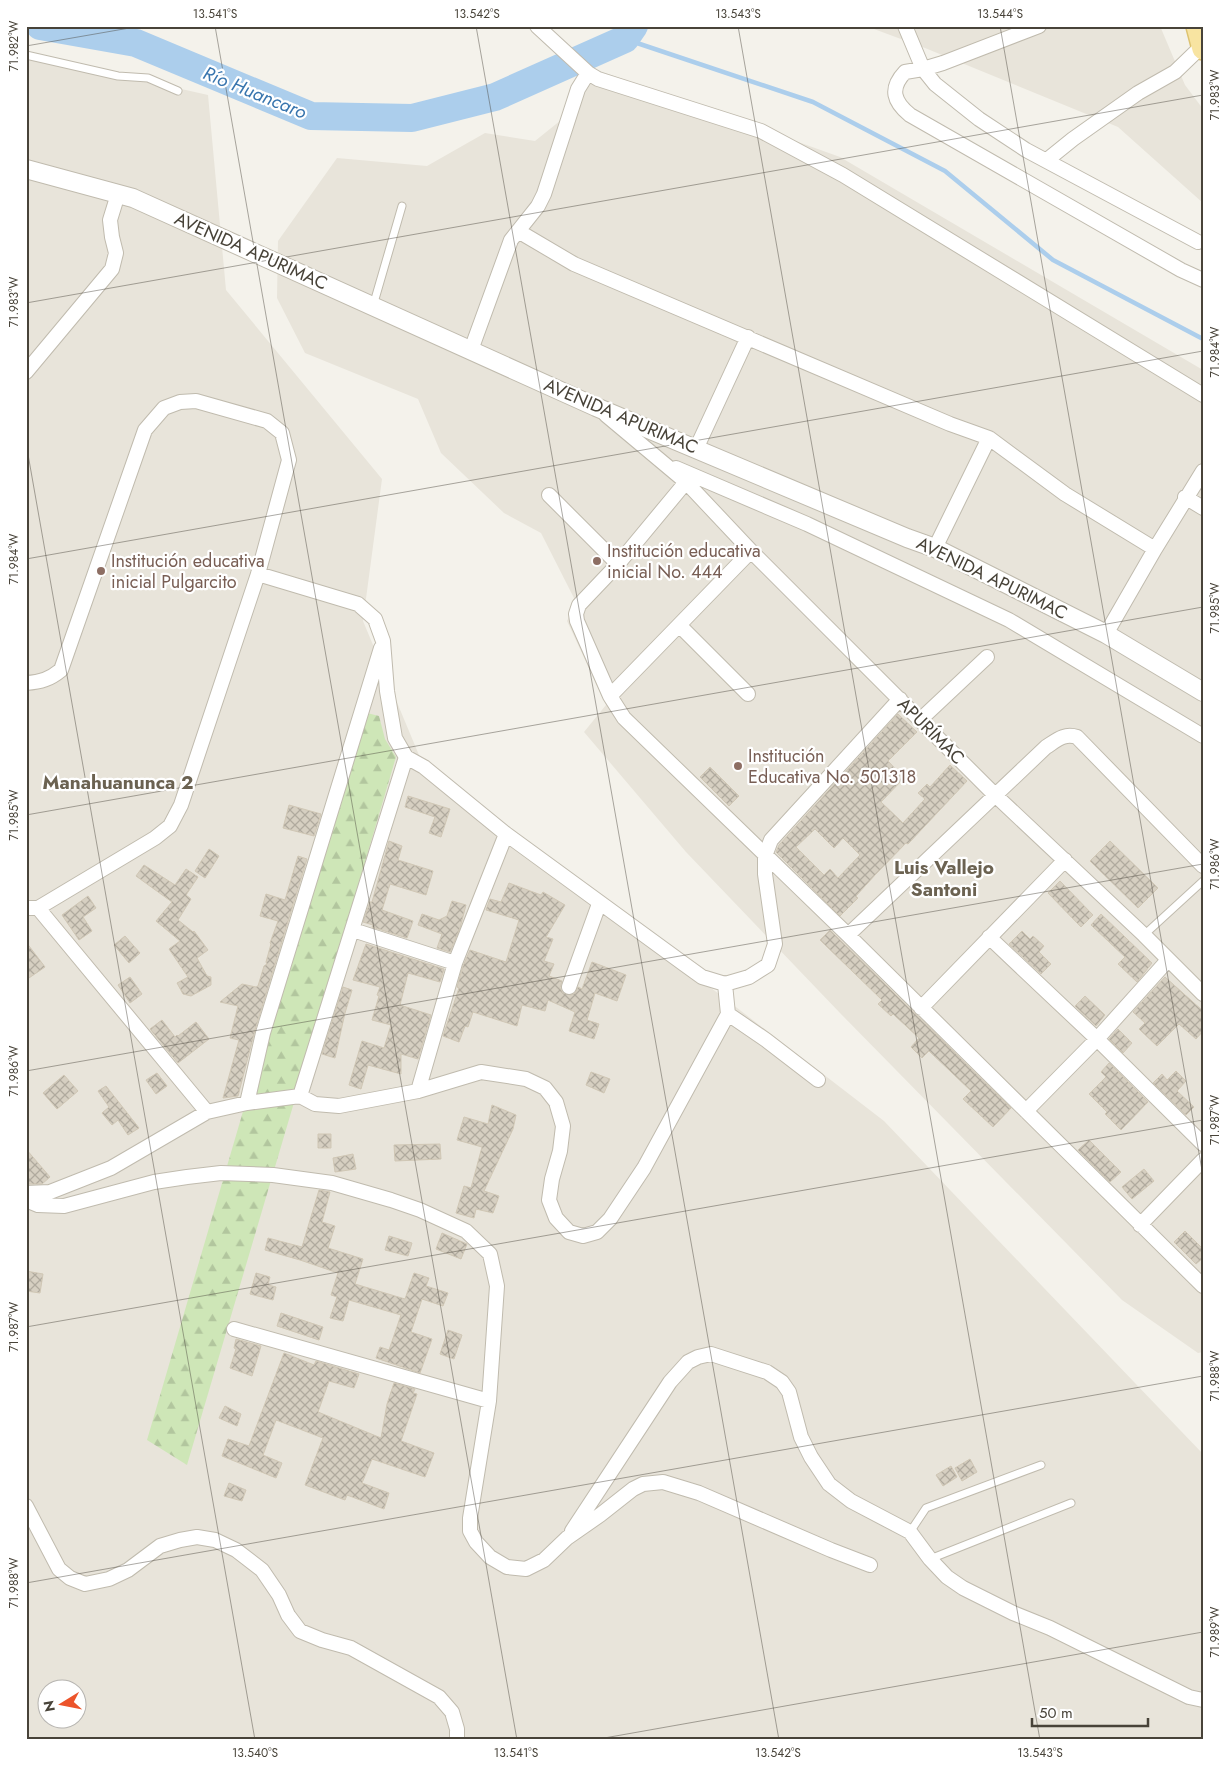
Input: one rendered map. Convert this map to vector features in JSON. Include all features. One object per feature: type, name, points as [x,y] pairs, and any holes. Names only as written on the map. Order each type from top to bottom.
[{"type":"street","points":[[905,26],[923,69],[935,84],[979,119],[1026,150],[1198,242]]},
{"type":"street","points":[[1040,26],[923,69],[905,72],[895,85],[895,94],[900,107],[910,115],[1172,266],[1203,280]]},
{"type":"street","points":[[1047,160],[1138,93],[1175,72],[1200,41],[1191,26]]},
{"type":"street","points":[[540,29],[585,70],[598,79],[761,131],[843,175],[1203,395]]},
{"type":"street","points":[[471,350],[512,240],[538,206],[544,194],[585,70]]},
{"type":"street","name":"AVENIDA APURIMAC","points":[[26,169],[133,198],[596,407],[907,538],[935,548],[1106,634],[1203,692]]},
{"type":"street","points":[[26,372],[112,269],[116,253],[110,220],[118,194]]},
{"type":"street","points":[[518,231],[574,264],[950,424],[989,438],[1065,494],[1155,549]]},
{"type":"street","points":[[696,449],[748,337]]},
{"type":"street","points":[[26,683],[52,678],[61,670],[145,430],[164,408],[180,402],[196,401],[266,421],[282,433],[289,460],[258,574],[181,805],[170,826],[155,838],[32,908],[207,1112]]},
{"type":"street","name":"APURÍMAC","points":[[596,407],[686,482],[752,551],[994,794],[1144,935],[1203,994]]},
{"type":"street","points":[[935,548],[989,438]]},
{"type":"street","name":"APURÍMAC","points":[[664,463],[807,524],[1010,620],[1203,736]]},
{"type":"street","points":[[1106,634],[1185,497],[1203,471]]},
{"type":"street","points":[[686,482],[618,564],[579,606],[576,614],[577,621],[610,696],[624,718],[848,935],[1203,1286]]},
{"type":"street","points":[[548,495],[618,564]]},
{"type":"street","points":[[1185,497],[1203,508]]},
{"type":"street","points":[[610,696],[752,551]]},
{"type":"street","points":[[258,574],[358,604],[374,619],[383,641],[386,691],[395,738],[406,757],[424,767],[506,834],[599,904],[702,977],[725,984],[749,977],[768,965],[775,944],[765,874],[765,856],[771,840],[900,699]]},
{"type":"street","points":[[680,626],[748,694]]},
{"type":"street","points":[[247,1103],[262,1033],[383,641]]},
{"type":"street","points":[[921,719],[987,657]]},
{"type":"street","points":[[848,935],[994,794],[1046,747],[1064,736],[1077,737],[1203,866]]},
{"type":"street","points":[[300,1096],[406,757]]},
{"type":"street","points":[[418,1091],[455,963],[506,834]]},
{"type":"street","points":[[921,1008],[1064,860]]},
{"type":"street","points":[[569,987],[599,904]]},
{"type":"street","points":[[353,930],[455,963]]},
{"type":"street","points":[[989,937],[1097,1039],[1203,1144]]},
{"type":"street","points":[[1026,1110],[1097,1039],[1168,960]]},
{"type":"street","points":[[26,1193],[50,1192],[110,1168],[207,1112],[247,1103],[300,1096],[315,1104],[338,1106],[418,1091],[481,1072],[526,1079],[545,1088],[556,1102],[563,1126],[560,1151],[548,1200],[556,1218],[569,1232],[583,1236],[598,1232],[610,1219],[644,1168],[728,1014],[725,984]]},
{"type":"street","points":[[728,1014],[766,1040],[818,1080]]},
{"type":"street","points":[[1140,1225],[1203,1160]]},
{"type":"street","points":[[26,1200],[38,1205],[64,1206],[154,1182],[187,1177],[230,1174],[273,1175],[332,1183],[420,1210],[466,1231],[490,1254],[497,1286],[489,1401],[470,1518],[470,1531],[476,1542],[490,1557],[507,1567],[526,1569],[544,1560],[567,1538],[638,1486],[651,1482],[663,1482],[699,1493],[870,1565]]},
{"type":"street","points":[[234,1328],[489,1401]]},
{"type":"street","points":[[567,1538],[670,1382],[688,1362],[711,1354],[767,1372],[782,1382],[789,1392],[801,1436],[811,1457],[829,1484],[851,1501],[910,1532],[930,1559],[947,1577],[963,1588],[1013,1613],[1050,1628],[1190,1697],[1203,1700]]},
{"type":"street","points":[[26,1506],[59,1569],[70,1578],[85,1584],[109,1579],[128,1570],[160,1546],[180,1540],[196,1537],[215,1540],[236,1550],[262,1570],[278,1595],[288,1616],[300,1631],[322,1640],[351,1648],[439,1697],[452,1712],[457,1729],[457,1740]]},
{"type":"lane","points":[[26,56],[118,76],[148,78],[178,91]]},
{"type":"lane","points":[[373,306],[402,206]]},
{"type":"lane","points":[[1144,935],[1203,881]]},
{"type":"lane","points":[[910,1532],[926,1508],[1041,1465]]},
{"type":"lane","points":[[930,1559],[1071,1503]]},
{"type":"shaded area","points":[[866,26],[1160,26],[1185,85],[1203,109],[1203,203],[1118,127],[925,48]]},
{"type":"shaded area","points":[[26,54],[208,95],[226,290],[382,479],[363,621],[424,767],[884,1121],[1203,1454],[1203,1740],[26,1740]]},
{"type":"shaded area","points":[[600,71],[840,157],[1203,370],[1203,1352],[1198,1353],[1122,1300],[840,1013],[686,852],[584,732],[606,705],[567,621],[576,602],[541,533],[504,513],[441,453],[418,399],[305,353],[277,298],[278,241],[337,158],[427,166],[485,133],[535,141],[571,112]]},
{"type":"green space","points":[[367,713],[379,716],[385,739],[396,757],[187,1465],[147,1440],[244,1108]]},
{"type":"building","points":[[898,714],[917,732],[888,761],[904,778],[881,802],[903,823],[925,799],[918,793],[927,784],[930,787],[950,765],[967,781],[908,844],[906,843],[875,875],[856,896],[858,898],[840,916],[776,852],[779,845]],"holes":[[[815,829],[834,848],[843,838],[860,855],[838,878],[830,869],[824,875],[796,847]]]},
{"type":"building","points":[[710,767],[739,796],[729,806],[700,777]]},
{"type":"building","points":[[408,796],[450,809],[441,837],[429,833],[435,817],[405,807]]},
{"type":"building","points":[[289,805],[321,814],[314,836],[283,828]]},
{"type":"building","points":[[389,841],[402,846],[398,860],[433,871],[426,895],[390,884],[382,910],[413,921],[407,938],[372,927],[373,925],[363,922],[370,902],[372,902]]},
{"type":"building","points":[[1110,841],[1158,888],[1138,908],[1090,861]]},
{"type":"building","points":[[209,849],[219,856],[205,878],[195,871]]},
{"type":"building","points":[[298,856],[307,859],[255,1030],[238,1096],[223,1098],[239,1040],[230,1038],[238,1006],[220,1002],[242,984],[258,986],[264,966],[267,964],[270,943],[278,921],[260,916],[266,894],[285,900]]},
{"type":"building","points":[[144,865],[175,885],[186,869],[198,877],[186,895],[191,899],[178,920],[194,931],[208,950],[197,958],[207,976],[211,977],[211,985],[191,996],[183,994],[177,983],[188,977],[169,949],[180,941],[156,921],[172,902],[136,876]]},
{"type":"building","points":[[1060,881],[1093,915],[1081,927],[1048,893]]},
{"type":"building","points":[[509,883],[541,895],[543,892],[565,905],[546,937],[553,939],[544,961],[554,964],[549,976],[562,981],[560,988],[563,993],[571,995],[575,993],[578,987],[582,989],[592,962],[626,975],[617,1001],[595,993],[587,1020],[599,1024],[594,1039],[569,1031],[575,1012],[548,1000],[545,1011],[522,1005],[517,1026],[473,1012],[468,1027],[465,1026],[459,1042],[443,1036],[459,988],[457,987],[463,966],[470,950],[506,962],[519,920],[486,910],[490,899],[501,902]]},
{"type":"building","points":[[88,896],[96,908],[83,917],[92,931],[79,940],[62,915]]},
{"type":"building","points":[[452,901],[466,905],[460,928],[450,952],[437,948],[442,934],[418,925],[422,914],[439,920],[447,916]]},
{"type":"building","points":[[1101,914],[1152,963],[1137,982],[1118,964],[1125,957],[1091,925]]},
{"type":"building","points":[[830,930],[1011,1108],[993,1127],[963,1099],[971,1091],[929,1051],[922,1058],[911,1047],[919,1038],[893,1014],[891,1016],[878,1004],[882,1000],[820,940]]},
{"type":"building","points":[[1022,931],[1030,939],[1033,936],[1044,946],[1039,952],[1051,964],[1041,974],[1009,944]]},
{"type":"building","points":[[125,936],[140,953],[129,963],[114,945]]},
{"type":"building","points":[[26,942],[45,967],[26,980]]},
{"type":"building","points":[[366,944],[444,969],[440,982],[408,973],[400,1005],[431,1015],[418,1059],[401,1054],[401,1074],[368,1065],[361,1089],[349,1085],[362,1041],[384,1048],[391,1025],[372,1020],[380,987],[353,980]]},
{"type":"building","points":[[130,977],[142,994],[130,1003],[118,985]]},
{"type":"building","points":[[1165,977],[1203,1011],[1203,1031],[1196,1039],[1179,1024],[1157,1046],[1139,1029],[1145,1023],[1133,1012]]},
{"type":"building","points":[[343,987],[352,990],[335,1058],[322,1054]]},
{"type":"building","points":[[1085,996],[1105,1015],[1096,1026],[1075,1006]]},
{"type":"building","points":[[162,1020],[175,1037],[196,1022],[209,1039],[178,1063],[150,1029]]},
{"type":"building","points":[[1118,1029],[1132,1043],[1123,1053],[1109,1039]]},
{"type":"building","points":[[1109,1063],[1148,1102],[1121,1130],[1089,1094],[1106,1077],[1101,1072]]},
{"type":"building","points":[[1176,1071],[1186,1081],[1177,1091],[1194,1107],[1186,1115],[1153,1083],[1162,1074],[1167,1080]]},
{"type":"building","points":[[591,1072],[610,1079],[604,1093],[586,1085]]},
{"type":"building","points":[[157,1073],[167,1086],[156,1094],[146,1080]]},
{"type":"building","points":[[64,1075],[78,1091],[57,1109],[43,1093]]},
{"type":"building","points":[[106,1086],[139,1128],[128,1135],[118,1120],[112,1125],[102,1113],[109,1107],[98,1091]]},
{"type":"building","points":[[492,1105],[516,1115],[513,1129],[484,1191],[499,1196],[493,1213],[476,1209],[474,1218],[456,1213],[464,1186],[471,1188],[482,1147],[457,1140],[464,1117],[488,1124]]},
{"type":"building","points":[[318,1134],[331,1134],[331,1148],[318,1148]]},
{"type":"building","points":[[1089,1140],[1121,1172],[1110,1182],[1078,1150]]},
{"type":"building","points":[[440,1144],[441,1159],[395,1161],[394,1145]]},
{"type":"building","points":[[26,1149],[50,1177],[42,1184],[29,1184],[26,1181]]},
{"type":"building","points":[[353,1154],[356,1169],[335,1172],[333,1158]]},
{"type":"building","points":[[1144,1169],[1154,1181],[1132,1199],[1122,1187]]},
{"type":"building","points":[[319,1190],[330,1192],[322,1222],[335,1226],[328,1248],[363,1259],[355,1284],[405,1299],[414,1273],[429,1278],[426,1286],[448,1293],[443,1306],[422,1299],[411,1332],[432,1339],[420,1373],[376,1358],[380,1347],[389,1350],[401,1315],[349,1300],[343,1321],[330,1318],[337,1297],[331,1295],[338,1273],[265,1250],[268,1238],[302,1247]]},
{"type":"building","points":[[1185,1231],[1203,1249],[1203,1258],[1196,1264],[1174,1242]]},
{"type":"building","points":[[442,1233],[467,1244],[461,1259],[436,1249]]},
{"type":"building","points":[[389,1236],[412,1243],[408,1256],[385,1250]]},
{"type":"building","points":[[26,1271],[43,1274],[40,1293],[26,1291]]},
{"type":"building","points":[[256,1273],[270,1277],[268,1285],[276,1287],[273,1300],[250,1294]]},
{"type":"building","points":[[281,1313],[323,1327],[319,1340],[277,1326]]},
{"type":"building","points":[[448,1330],[462,1335],[454,1359],[440,1354]]},
{"type":"building","points":[[236,1339],[261,1346],[252,1376],[230,1368],[236,1349],[234,1348]]},
{"type":"building","points":[[284,1353],[314,1365],[316,1361],[359,1374],[354,1388],[329,1381],[318,1412],[381,1438],[387,1404],[394,1383],[415,1389],[413,1393],[417,1394],[401,1441],[434,1453],[425,1477],[372,1459],[362,1483],[389,1493],[384,1509],[347,1495],[345,1500],[305,1485],[323,1438],[276,1420],[263,1455],[282,1463],[276,1478],[222,1456],[228,1439],[249,1446]]},
{"type":"building","points":[[225,1406],[241,1414],[237,1426],[219,1418]]},
{"type":"building","points":[[970,1459],[977,1472],[962,1481],[955,1468]]},
{"type":"building","points":[[951,1466],[957,1477],[943,1486],[936,1475]]},
{"type":"building","points":[[229,1483],[246,1490],[242,1501],[224,1496]]},
{"type":"waterway","name":"Río Huancaro","points":[[40,26],[136,43],[311,116],[412,118],[495,97],[625,39],[634,26]]},
{"type":"waterway","points":[[625,39],[813,102],[945,171],[1053,260],[1203,339]]},
{"type":"place","name":"Institución educativa inicial No. 444","points":[[597,561]]},
{"type":"place","name":"Institución educativa inicial Pulgarcito","points":[[101,571]]},
{"type":"place","name":"Institución Educativa No. 501318","points":[[738,766]]},
{"type":"district","name":"Manahuanunca 2","points":[[118,782]]},
{"type":"district","name":"Luis Vallejo Santoni","points":[[944,878]]}]
